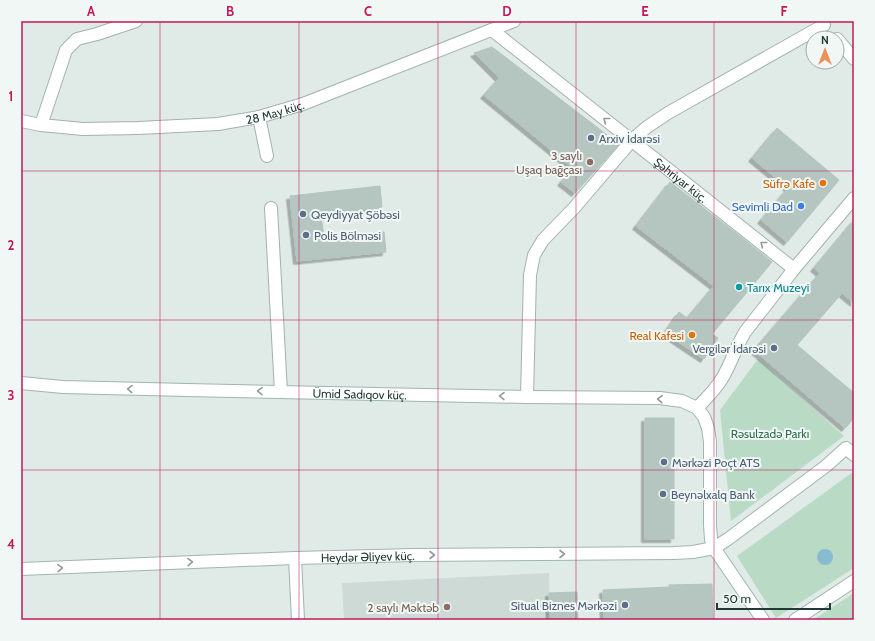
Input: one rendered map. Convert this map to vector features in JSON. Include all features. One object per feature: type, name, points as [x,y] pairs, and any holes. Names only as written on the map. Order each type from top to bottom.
[{"type":"street","points":[[41,125],[66,50],[77,39],[136,21]]},
{"type":"street","name":"28 May küç.","points":[[21,121],[41,125],[83,129],[218,124],[259,118],[303,104],[514,21]]},
{"type":"street","points":[[528,397],[530,275],[534,255],[544,240],[574,208],[632,140],[647,127],[668,113],[823,23]]},
{"type":"street","name":"Şəhriyar küç.","points":[[492,30],[794,269]]},
{"type":"street","points":[[845,48],[854,58]]},
{"type":"street","points":[[259,118],[267,156]]},
{"type":"street","points":[[763,620],[714,548],[711,538],[710,525],[710,442],[708,428],[704,417],[697,408],[715,390],[724,376],[738,343],[745,332],[794,269],[854,198]]},
{"type":"street","points":[[271,208],[280,392]]},
{"type":"street","name":"Ümid Sadıqov küç.","points":[[21,383],[71,387],[280,392],[660,398],[682,401],[697,408]]},
{"type":"street","points":[[714,548],[851,448]]},
{"type":"street","name":"Heydər Əliyev küç.","points":[[21,569],[295,558],[414,555],[674,553],[693,552],[714,548]]},
{"type":"street","points":[[295,558],[298,620]]},
{"type":"street","points":[[795,620],[854,581]]},
{"type":"shaded area","name":"2 saylı Məktəb","points":[[549,573],[550,620],[344,620],[342,583]]},
{"type":"green space","name":"Rəsulzadə Parkı","points":[[758,359],[844,436],[731,521],[720,410]]},
{"type":"green space","points":[[853,472],[854,568],[776,618],[737,556]]},
{"type":"green space","points":[[854,593],[854,620],[813,620]]},
{"type":"water","points":[[825,549],[831,551],[833,557],[831,563],[825,565],[819,563],[817,557],[819,551]]},
{"type":"building","points":[[492,47],[619,144],[575,193],[561,182],[573,168],[484,95],[499,78],[474,53]]},
{"type":"building","points":[[777,128],[839,180],[787,242],[761,220],[788,188],[752,158]]},
{"type":"building","points":[[670,182],[772,262],[712,334],[718,338],[704,359],[665,333],[679,312],[687,318],[714,286],[636,226]]},
{"type":"building","points":[[380,186],[382,207],[321,214],[324,239],[384,232],[386,252],[297,261],[290,196]]},
{"type":"building","points":[[854,220],[854,303],[842,293],[797,345],[854,393],[854,418],[845,428],[754,350],[820,273],[814,268]]},
{"type":"building","points":[[645,418],[674,418],[674,539],[645,539]]},
{"type":"building","points":[[712,584],[713,620],[604,620],[603,590],[669,587],[669,585]]},
{"type":"building","points":[[577,592],[578,620],[550,620],[549,593]]},
{"type":"place","name":"Arxiv İdarəsi","points":[[591,138]]},
{"type":"place","name":"3 saylı Uşaq bağçası","points":[[590,162]]},
{"type":"place","name":"Süfrə Kafe","points":[[823,183]]},
{"type":"place","name":"Sevimli Dad","points":[[801,206]]},
{"type":"place","name":"Qeydiyyat Şöbəsi","points":[[303,214]]},
{"type":"place","name":"Polis Bölməsi","points":[[306,235]]},
{"type":"place","name":"Tarıx Muzeyi","points":[[739,287]]},
{"type":"place","name":"Real Kafesi","points":[[692,335]]},
{"type":"place","name":"Vergilər İdarəsi","points":[[774,348]]},
{"type":"place","name":"Mərkəzi Poçt ATS","points":[[664,462]]},
{"type":"place","name":"Beynəlxalq Bank","points":[[663,494]]},
{"type":"place","name":"Situal Biznes Mərkəzi","points":[[625,605]]},
{"type":"place","name":"2 saylı Məktəb","points":[[447,607]]}]
